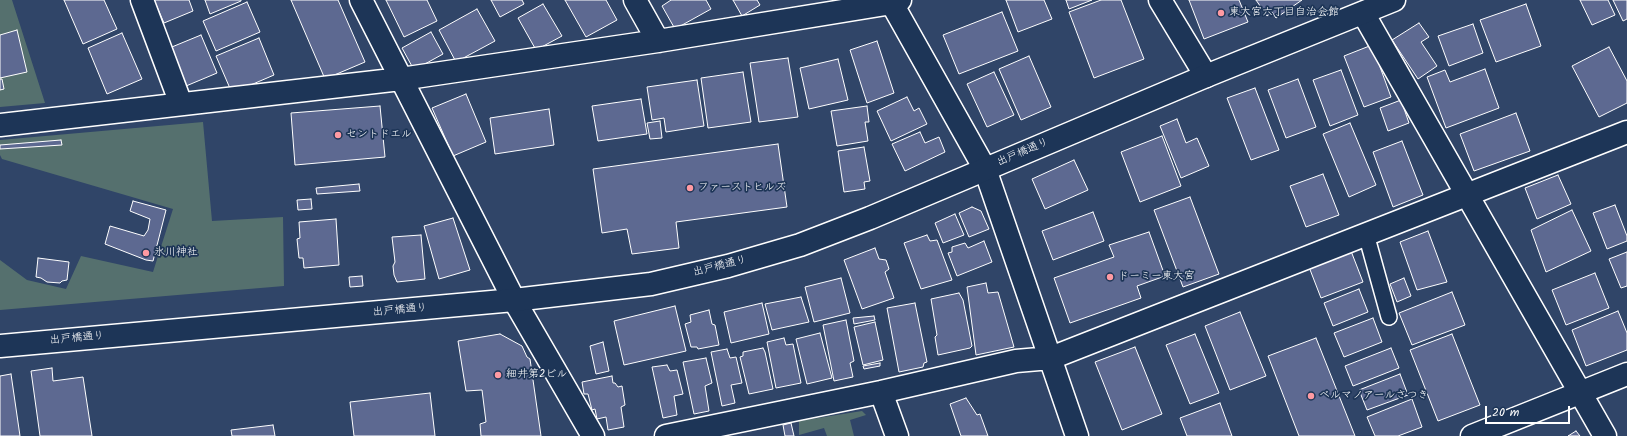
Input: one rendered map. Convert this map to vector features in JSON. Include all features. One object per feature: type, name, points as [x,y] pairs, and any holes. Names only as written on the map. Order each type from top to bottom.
[{"type":"street","points":[[142,0],[181,104]]},
{"type":"street","points":[[361,0],[514,300],[593,436]]},
{"type":"street","points":[[635,0],[658,41]]},
{"type":"street","points":[[1160,0],[1206,76]]},
{"type":"street","name":"出戸橋通り","points":[[0,346],[514,300],[651,284],[728,266],[800,245],[870,218],[1206,76],[1394,0]]},
{"type":"street","points":[[0,125],[401,79],[658,41],[894,1],[985,169],[1077,436]]},
{"type":"street","points":[[1363,13],[1605,436]]},
{"type":"street","points":[[666,436],[881,392],[1016,361],[1051,358],[1627,132]]},
{"type":"street","points":[[1472,436],[1627,374]]},
{"type":"street","points":[[881,392],[897,436]]},
{"type":"lane","points":[[1366,234],[1389,317]]},
{"type":"green space","points":[[0,0],[12,0],[45,103],[0,107]]},
{"type":"green space","points":[[203,122],[212,221],[283,217],[284,286],[0,310],[0,260],[27,280],[66,289],[81,256],[153,272],[173,209],[2,159],[0,155],[0,140]]},
{"type":"green space","points":[[862,411],[866,415],[850,420],[854,436],[827,436],[824,428],[799,435],[799,421]]},
{"type":"building","points":[[64,0],[104,0],[117,29],[83,44]]},
{"type":"building","points":[[154,0],[189,0],[193,11],[164,23]]},
{"type":"building","points":[[205,0],[241,0],[241,1],[210,14]]},
{"type":"building","points":[[291,0],[338,0],[365,62],[325,79]]},
{"type":"building","points":[[386,0],[427,0],[437,21],[404,37]]},
{"type":"building","points":[[491,0],[522,0],[524,4],[500,17]]},
{"type":"building","points":[[565,0],[606,0],[617,20],[586,37]]},
{"type":"building","points":[[671,0],[706,0],[711,9],[675,29],[662,6]]},
{"type":"building","points":[[733,0],[757,0],[760,5],[742,16]]},
{"type":"building","points":[[1006,0],[1044,0],[1052,19],[1018,32]]},
{"type":"building","points":[[1066,0],[1092,0],[1069,9]]},
{"type":"building","points":[[1101,0],[1121,0],[1144,59],[1094,78],[1069,12]]},
{"type":"building","points":[[1189,0],[1239,0],[1248,22],[1204,39]]},
{"type":"building","points":[[1256,0],[1302,0],[1276,18],[1272,12],[1267,16]]},
{"type":"building","points":[[1580,0],[1608,0],[1615,15],[1592,25]]},
{"type":"building","points":[[1613,0],[1627,0],[1627,19],[1623,21]]},
{"type":"building","points":[[247,2],[260,32],[216,51],[203,21]]},
{"type":"building","points":[[543,4],[562,36],[536,50],[518,18]]},
{"type":"building","points":[[1526,4],[1541,46],[1496,62],[1480,20]]},
{"type":"building","points":[[477,9],[495,41],[456,62],[439,30]]},
{"type":"building","points":[[1002,12],[1018,51],[959,74],[943,35]]},
{"type":"building","points":[[1419,23],[1429,37],[1421,42],[1437,66],[1418,79],[1392,40]]},
{"type":"building","points":[[1473,24],[1483,53],[1449,66],[1438,36]]},
{"type":"building","points":[[17,30],[27,72],[0,78],[0,35]]},
{"type":"building","points":[[431,32],[443,54],[414,70],[402,48]]},
{"type":"building","points":[[122,33],[142,79],[107,94],[88,48]]},
{"type":"building","points":[[201,35],[217,73],[186,86],[180,81],[167,49]]},
{"type":"building","points":[[259,38],[274,75],[232,93],[216,56]]},
{"type":"building","points":[[877,41],[894,93],[867,103],[850,50]]},
{"type":"building","points":[[1372,45],[1391,97],[1364,107],[1344,56]]},
{"type":"building","points":[[1609,47],[1627,81],[1627,103],[1599,117],[1572,66]]},
{"type":"building","points":[[1029,56],[1051,107],[1021,120],[999,69]]},
{"type":"building","points":[[788,58],[798,117],[759,122],[750,63]]},
{"type":"building","points":[[838,59],[848,100],[809,109],[800,68]]},
{"type":"building","points":[[1485,69],[1499,108],[1446,128],[1427,77],[1445,70],[1450,82]]},
{"type":"building","points":[[1341,70],[1358,115],[1330,126],[1313,80]]},
{"type":"building","points":[[743,72],[751,122],[708,128],[701,78]]},
{"type":"building","points":[[994,72],[1014,115],[987,127],[967,84]]},
{"type":"building","points":[[0,79],[2,79],[4,89],[0,90]]},
{"type":"building","points":[[1298,79],[1316,127],[1286,138],[1268,90]]},
{"type":"building","points":[[697,80],[704,126],[666,132],[664,118],[652,120],[647,87]]},
{"type":"building","points":[[1255,88],[1279,150],[1251,160],[1227,98]]},
{"type":"building","points":[[466,94],[486,142],[453,156],[432,108]]},
{"type":"building","points":[[907,97],[914,111],[919,108],[927,124],[891,141],[877,111]]},
{"type":"building","points":[[641,99],[647,134],[598,141],[592,106]]},
{"type":"building","points":[[1401,100],[1409,123],[1388,131],[1380,108]]},
{"type":"building","name":"セントドエル","points":[[380,106],[385,157],[295,165],[291,113]]},
{"type":"building","points":[[867,106],[869,122],[865,122],[868,141],[837,146],[831,111]]},
{"type":"building","points":[[549,109],[554,145],[495,154],[490,118]]},
{"type":"building","points":[[1516,113],[1530,151],[1474,171],[1460,134]]},
{"type":"building","points":[[1177,119],[1186,143],[1197,138],[1209,166],[1181,178],[1160,126]]},
{"type":"building","points":[[660,121],[662,138],[650,139],[647,123]]},
{"type":"building","points":[[1350,123],[1376,185],[1349,197],[1323,134]]},
{"type":"building","points":[[920,132],[925,143],[939,137],[945,152],[905,171],[892,144]]},
{"type":"building","points":[[1162,136],[1181,186],[1140,202],[1121,152]]},
{"type":"building","points":[[61,140],[62,145],[0,149],[0,145]]},
{"type":"building","points":[[1402,141],[1423,195],[1393,207],[1373,152]]},
{"type":"building","name":"ファーストヒルズ","points":[[778,144],[787,207],[676,222],[679,248],[632,254],[627,229],[602,233],[593,169]]},
{"type":"building","points":[[864,147],[870,181],[864,182],[865,189],[844,192],[838,151]]},
{"type":"building","points":[[1074,160],[1088,190],[1045,209],[1032,179]]},
{"type":"building","points":[[1323,174],[1339,215],[1306,227],[1290,186]]},
{"type":"building","points":[[1558,175],[1571,204],[1537,219],[1525,188]]},
{"type":"building","points":[[359,184],[360,191],[317,194],[316,188]]},
{"type":"building","points":[[1190,197],[1219,274],[1183,287],[1154,210]]},
{"type":"building","points":[[311,199],[312,209],[298,210],[297,200]]},
{"type":"building","points":[[133,201],[166,210],[153,261],[146,260],[105,244],[110,226],[144,236],[148,230],[150,219],[130,211]]},
{"type":"building","points":[[1615,205],[1627,236],[1627,241],[1607,249],[1593,213]]},
{"type":"building","points":[[972,207],[981,211],[989,229],[969,237],[959,213]]},
{"type":"building","points":[[1572,210],[1591,251],[1546,272],[1531,230]]},
{"type":"building","points":[[1093,212],[1104,241],[1053,260],[1042,231]]},
{"type":"building","points":[[955,214],[964,235],[943,243],[935,223]]},
{"type":"building","points":[[453,218],[470,270],[439,279],[424,226]]},
{"type":"building","points":[[336,219],[339,265],[304,268],[303,258],[299,258],[297,239],[300,238],[299,222]]},
{"type":"building","points":[[1428,231],[1447,282],[1417,290],[1400,242]]},
{"type":"building","name":"ドーミー東大宮","points":[[1149,232],[1165,276],[1137,286],[1141,298],[1070,323],[1054,278],[1114,257],[1109,245]]},
{"type":"building","points":[[421,235],[425,279],[397,282],[394,275],[393,266],[395,262],[392,237]]},
{"type":"building","points":[[927,235],[930,241],[937,240],[952,280],[921,289],[904,243]]},
{"type":"building","points":[[984,241],[992,262],[957,276],[948,253],[952,252],[952,247],[965,243],[968,248]]},
{"type":"building","points":[[875,248],[879,259],[886,260],[889,269],[885,272],[894,298],[862,309],[844,260]]},
{"type":"building","points":[[1351,251],[1363,282],[1321,298],[1309,267]]},
{"type":"building","points":[[1627,252],[1627,286],[1621,288],[1609,259]]},
{"type":"building","points":[[38,258],[69,262],[67,280],[60,283],[47,282],[36,277]]},
{"type":"building","points":[[1595,273],[1609,308],[1566,325],[1552,290]]},
{"type":"building","points":[[362,276],[363,286],[350,287],[349,277]]},
{"type":"building","points":[[841,278],[850,313],[814,322],[805,287]]},
{"type":"building","points":[[1404,278],[1411,296],[1397,302],[1390,284]]},
{"type":"building","points":[[986,283],[988,293],[998,292],[1014,347],[976,355],[967,287]]},
{"type":"building","points":[[1359,289],[1368,312],[1333,326],[1324,303]]},
{"type":"building","points":[[1452,292],[1465,325],[1412,345],[1399,313]]},
{"type":"building","points":[[959,293],[963,300],[972,346],[970,348],[938,355],[935,337],[937,335],[931,299]]},
{"type":"building","points":[[801,297],[809,322],[772,330],[765,304]]},
{"type":"building","points":[[762,303],[769,334],[731,343],[724,312]]},
{"type":"building","points":[[915,303],[927,362],[924,363],[923,367],[899,372],[887,308]]},
{"type":"building","points":[[675,306],[686,351],[624,365],[614,321]]},
{"type":"building","points":[[709,310],[712,324],[715,325],[719,345],[698,349],[697,347],[691,347],[685,324],[691,322],[690,315]]},
{"type":"building","points":[[1618,311],[1627,333],[1627,350],[1586,366],[1572,330]]},
{"type":"building","points":[[1240,312],[1266,376],[1230,390],[1205,326]]},
{"type":"building","points":[[874,316],[875,320],[854,324],[853,318]]},
{"type":"building","points":[[1373,318],[1382,342],[1344,357],[1334,333]]},
{"type":"building","points":[[846,320],[854,361],[850,363],[853,377],[834,381],[823,325]]},
{"type":"building","points":[[875,322],[883,360],[863,365],[854,327]]},
{"type":"building","points":[[820,333],[832,378],[807,384],[796,339]]},
{"type":"building","name":"細井第2ビル","points":[[500,334],[522,346],[527,357],[530,359],[541,436],[481,436],[480,424],[486,422],[482,390],[466,391],[458,341]]},
{"type":"building","points":[[1195,334],[1219,393],[1190,404],[1166,345]]},
{"type":"building","points":[[1452,334],[1480,405],[1438,421],[1410,350]]},
{"type":"building","points":[[784,338],[786,345],[793,344],[801,383],[776,388],[767,342]]},
{"type":"building","name":"ベルマノアールさつき","points":[[1316,338],[1355,436],[1299,436],[1268,356]]},
{"type":"building","points":[[603,342],[609,371],[596,374],[590,346]]},
{"type":"building","points":[[1135,347],[1162,414],[1122,430],[1095,362]]},
{"type":"building","points":[[763,348],[773,389],[749,394],[740,357],[743,356],[743,352]]},
{"type":"building","points":[[1391,348],[1399,368],[1353,386],[1345,366]]},
{"type":"building","points":[[727,349],[730,358],[736,357],[742,383],[731,385],[735,403],[722,406],[711,352]]},
{"type":"building","points":[[706,358],[712,383],[705,386],[709,411],[694,414],[683,362]]},
{"type":"building","points":[[880,363],[880,366],[864,369],[863,366]]},
{"type":"building","points":[[667,365],[670,371],[677,370],[683,394],[674,396],[677,415],[663,418],[652,367]]},
{"type":"building","points":[[52,368],[53,381],[83,377],[92,436],[40,436],[31,371]]},
{"type":"building","points":[[11,374],[20,436],[0,436],[0,376]]},
{"type":"building","points":[[1400,374],[1408,395],[1367,410],[1359,390]]},
{"type":"building","points":[[612,376],[613,383],[615,383],[618,387],[622,386],[625,405],[621,407],[624,427],[608,430],[606,417],[597,419],[595,409],[592,410],[588,394],[584,394],[582,382]]},
{"type":"building","points":[[430,393],[435,436],[354,436],[350,402]]},
{"type":"building","points":[[966,398],[977,415],[980,414],[988,436],[961,436],[950,404]]},
{"type":"building","points":[[1412,399],[1422,427],[1398,436],[1375,436],[1367,417]]},
{"type":"building","points":[[1220,403],[1232,436],[1187,436],[1180,418]]},
{"type":"building","points":[[791,423],[794,436],[785,436],[783,425]]},
{"type":"building","points":[[273,425],[275,436],[232,436],[231,430]]},
{"type":"building","points":[[1576,431],[1580,436],[1568,436]]},
{"type":"place","name":"東大宮六丁目自治会館","points":[[1221,13]]},
{"type":"place","name":"セントドエル","points":[[338,135]]},
{"type":"place","name":"ファーストヒルズ","points":[[690,188]]},
{"type":"place","name":"氷川神社","points":[[146,253]]},
{"type":"place","name":"ドーミー東大宮","points":[[1110,277]]},
{"type":"place","name":"細井第2ビル","points":[[498,375]]},
{"type":"place","name":"ベルマノアールさつき","points":[[1311,396]]}]
